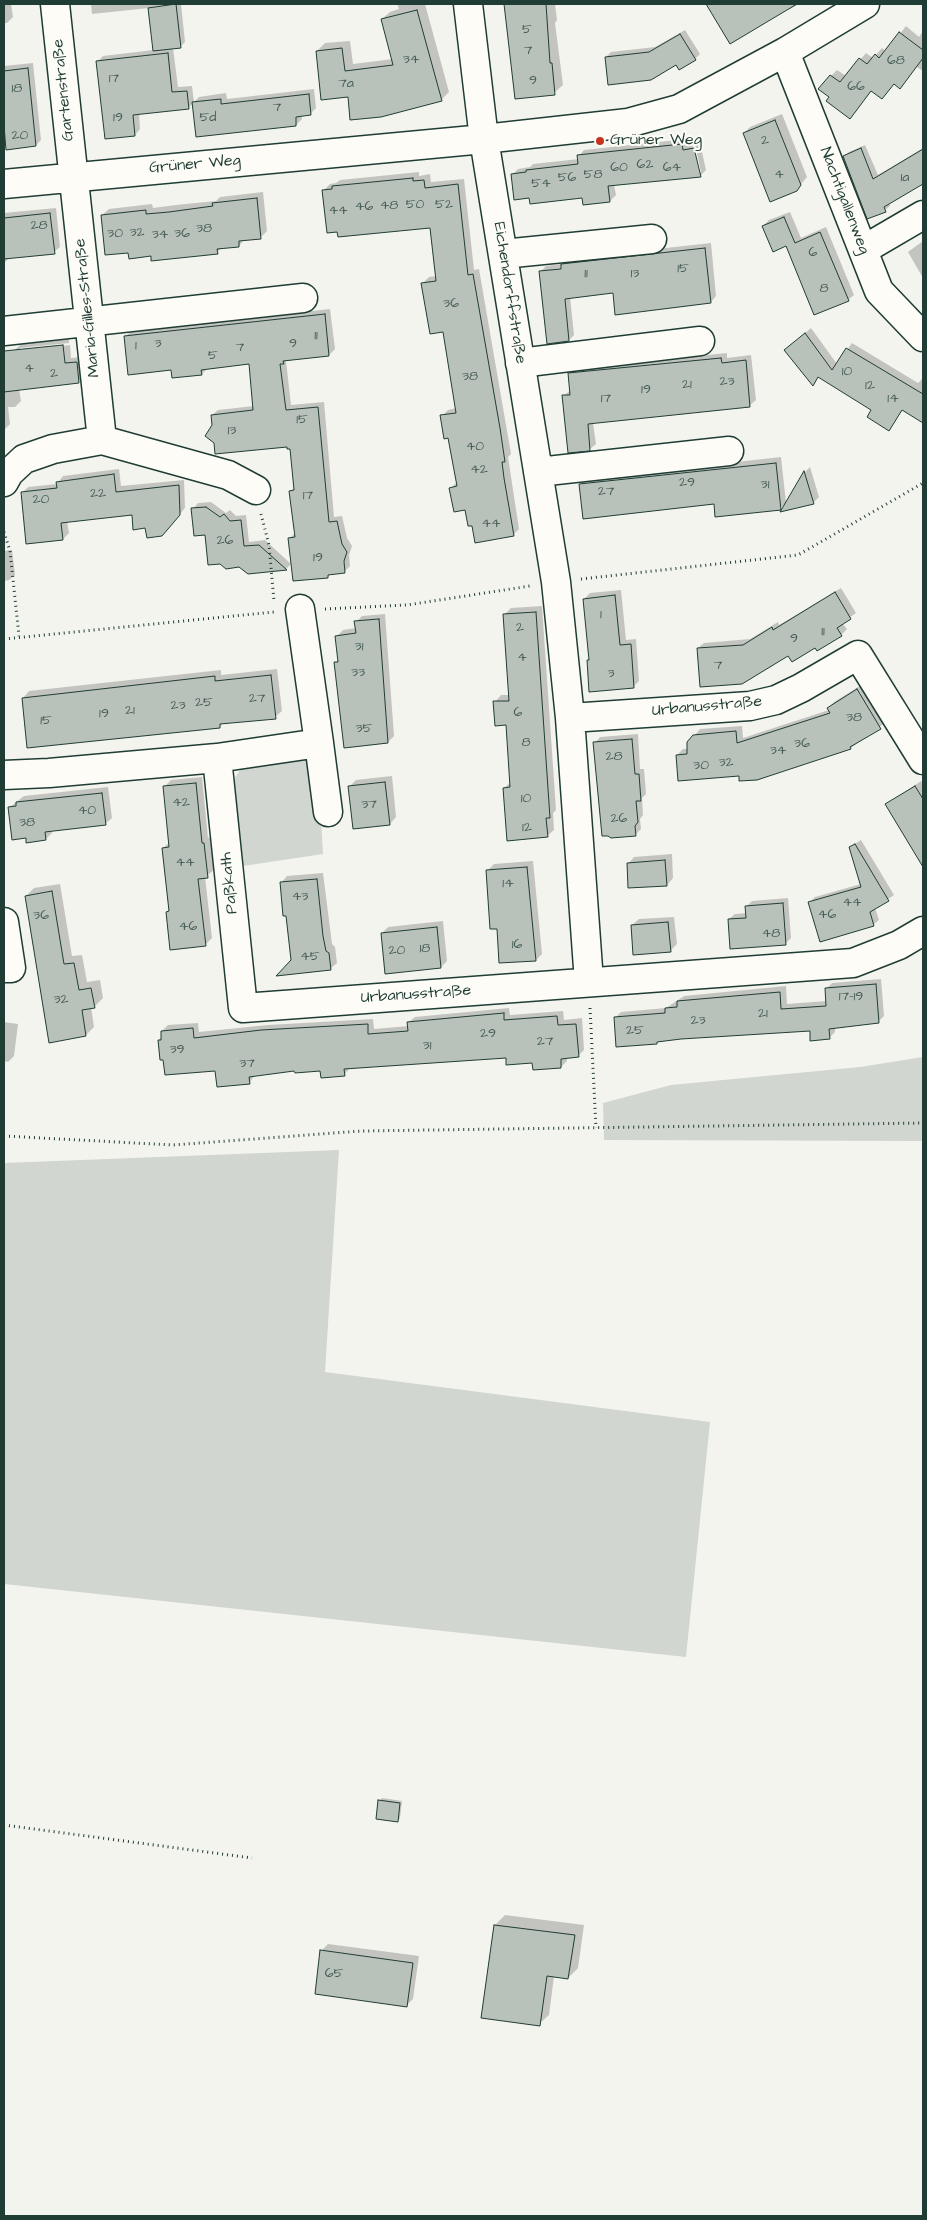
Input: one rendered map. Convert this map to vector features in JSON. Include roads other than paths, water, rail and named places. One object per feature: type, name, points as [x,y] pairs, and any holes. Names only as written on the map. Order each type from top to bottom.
[{"type":"street","name":"Gartenstraße","points":[[55,4],[74,176]]},
{"type":"street","name":"Eichendorffstraße","points":[[468,4],[484,139],[556,582],[570,718]]},
{"type":"street","name":"Grüner Weg","points":[[4,184],[484,139],[628,123],[679,109],[785,52],[865,4]]},
{"type":"street","name":"Nachtigallenweg","points":[[785,52],[879,291],[923,337]]},
{"type":"street","name":"Maria-Gilles-Straße","points":[[74,176],[102,440]]},
{"type":"street","points":[[863,250],[923,215]]},
{"type":"street","points":[[503,254],[652,239]]},
{"type":"street","points":[[4,331],[303,298]]},
{"type":"street","points":[[520,363],[700,341]]},
{"type":"street","points":[[4,482],[8,473],[24,459],[53,449],[102,440],[228,475],[256,490]]},
{"type":"street","points":[[538,472],[729,450]]},
{"type":"street","points":[[288,611],[319,743],[328,812]]},
{"type":"street","name":"Urbanusstraße","points":[[570,718],[750,706],[776,700],[801,688],[858,655],[923,760]]},
{"type":"street","points":[[570,718],[589,982]]},
{"type":"street","points":[[4,774],[49,773],[217,758],[319,743]]},
{"type":"street","name":"Paßkath","points":[[217,758],[243,1008]]},
{"type":"street","points":[[4,922],[11,968],[4,968]]},
{"type":"street","name":"Urbanusstraße","points":[[243,1008],[853,963],[899,945],[923,931]]},
{"type":"place","name":"Grüner Weg","points":[[600,141]]}]
